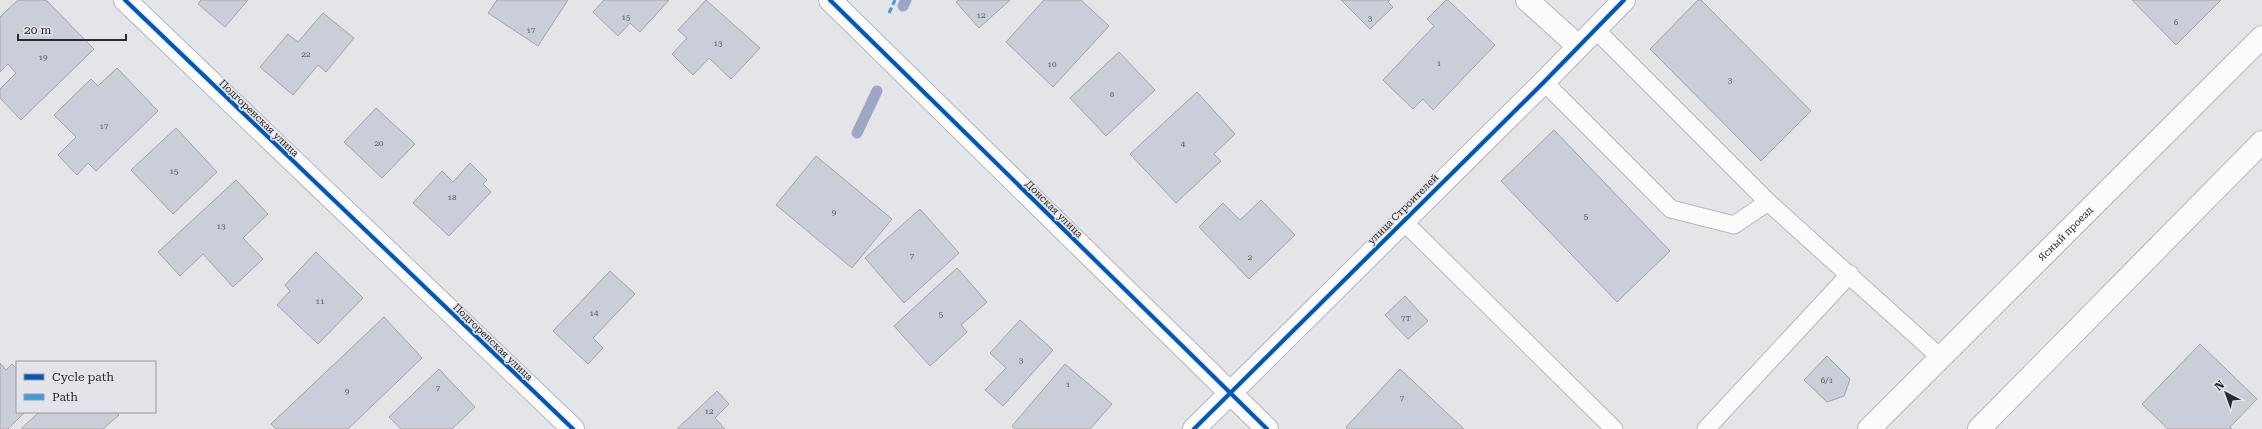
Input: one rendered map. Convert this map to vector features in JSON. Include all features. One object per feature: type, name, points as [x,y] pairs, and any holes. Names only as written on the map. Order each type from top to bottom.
[{"type":"street","name":"Подгоренская улица","points":[[125,0],[573,429]]},
{"type":"street","name":"Донская улица","points":[[830,0],[1267,429]]},
{"type":"street","points":[[1527,0],[1578,46]]},
{"type":"street","name":"улица Строителей","points":[[1194,429],[1231,394],[1402,220],[1544,82],[1594,29],[1624,0]]},
{"type":"street","name":"Ясный проезд","points":[[1869,429],[2262,37]]},
{"type":"street","points":[[1979,429],[2262,142]]},
{"type":"lane","points":[[1594,29],[1768,202],[1850,274],[1941,358]]},
{"type":"lane","points":[[1544,82],[1672,209],[1734,224],[1768,202]]},
{"type":"lane","points":[[1402,220],[1614,429]]},
{"type":"lane","points":[[1706,429],[1850,274]]},
{"type":"building","points":[[18,0],[46,0],[94,49],[21,120],[0,98],[0,89],[16,73],[8,64],[0,72],[0,17]]},
{"type":"building","points":[[201,0],[248,0],[225,27],[198,4]]},
{"type":"building","points":[[497,0],[568,0],[538,46],[488,13]]},
{"type":"building","points":[[604,0],[669,0],[640,32],[630,23],[618,36],[593,12]]},
{"type":"building","points":[[706,0],[760,48],[731,79],[709,58],[693,75],[672,54],[687,38],[678,30]]},
{"type":"building","points":[[959,0],[1010,0],[979,28],[956,2]]},
{"type":"building","points":[[1044,0],[1081,0],[1109,26],[1053,87],[1006,42]]},
{"type":"building","points":[[1341,0],[1390,0],[1388,2],[1393,7],[1370,29]]},
{"type":"building","points":[[1446,0],[1448,0],[1495,45],[1433,110],[1423,99],[1413,109],[1383,80],[1434,26],[1427,19]]},
{"type":"building","points":[[1698,0],[1701,0],[1811,111],[1761,161],[1650,49]]},
{"type":"building","points":[[2132,0],[2221,0],[2176,45]]},
{"type":"building","points":[[323,13],[354,38],[326,72],[318,65],[293,95],[260,67],[288,34],[298,42]]},
{"type":"building","points":[[1119,52],[1155,90],[1106,136],[1070,98]]},
{"type":"building","points":[[117,68],[158,111],[96,171],[88,163],[77,175],[58,155],[76,137],[54,115],[91,79],[98,86]]},
{"type":"building","points":[[1197,92],[1235,134],[1214,154],[1221,161],[1176,203],[1130,154]]},
{"type":"building","points":[[376,108],[415,144],[382,178],[344,142]]},
{"type":"building","points":[[176,128],[217,172],[173,214],[131,170]]},
{"type":"building","points":[[1554,130],[1670,251],[1617,302],[1501,181]]},
{"type":"building","points":[[816,156],[892,219],[852,268],[776,205]]},
{"type":"building","points":[[470,163],[487,180],[483,184],[491,192],[449,236],[413,203],[442,171],[453,182]]},
{"type":"building","points":[[236,180],[268,214],[243,238],[263,259],[233,287],[203,254],[180,276],[158,252]]},
{"type":"building","points":[[1261,200],[1295,235],[1249,279],[1199,227],[1223,203],[1240,220]]},
{"type":"building","points":[[920,209],[959,253],[904,303],[865,258]]},
{"type":"building","points":[[316,252],[363,298],[318,344],[277,305],[290,291],[285,285]]},
{"type":"building","points":[[957,268],[987,302],[961,325],[967,332],[930,366],[894,326]]},
{"type":"building","points":[[610,271],[635,294],[593,338],[603,348],[588,364],[553,331]]},
{"type":"building","points":[[1405,296],[1428,321],[1408,339],[1385,315]]},
{"type":"building","points":[[384,317],[422,358],[348,429],[276,429],[271,424]]},
{"type":"building","points":[[1020,320],[1053,350],[1003,406],[985,390],[1006,368],[990,353]]},
{"type":"building","points":[[2200,344],[2257,399],[2230,427],[2232,429],[2168,429],[2142,404]]},
{"type":"building","points":[[1827,356],[1850,379],[1844,396],[1827,402],[1804,380]]},
{"type":"building","points":[[0,363],[6,370],[12,364],[16,368],[16,413],[24,413],[8,429],[0,429]]},
{"type":"building","points":[[1065,364],[1112,404],[1090,429],[1015,429],[1012,426]]},
{"type":"building","points":[[439,369],[475,407],[452,429],[401,429],[389,417]]},
{"type":"building","points":[[1400,369],[1464,429],[1349,429],[1346,427]]},
{"type":"building","points":[[717,391],[729,404],[715,418],[725,429],[677,429]]},
{"type":"building","points":[[38,413],[117,413],[119,415],[103,429],[21,429]]},
{"type":"waterway","points":[[903,6],[906,0]]},
{"type":"waterway","points":[[857,133],[877,91]]},
{"type":"marked path","points":[[889,13],[895,0]]},
{"type":"cycle path","points":[[125,0],[573,429]]},
{"type":"cycle path","points":[[830,0],[1267,429]]},
{"type":"cycle path","points":[[1194,429],[1544,82],[1624,0]]}]
